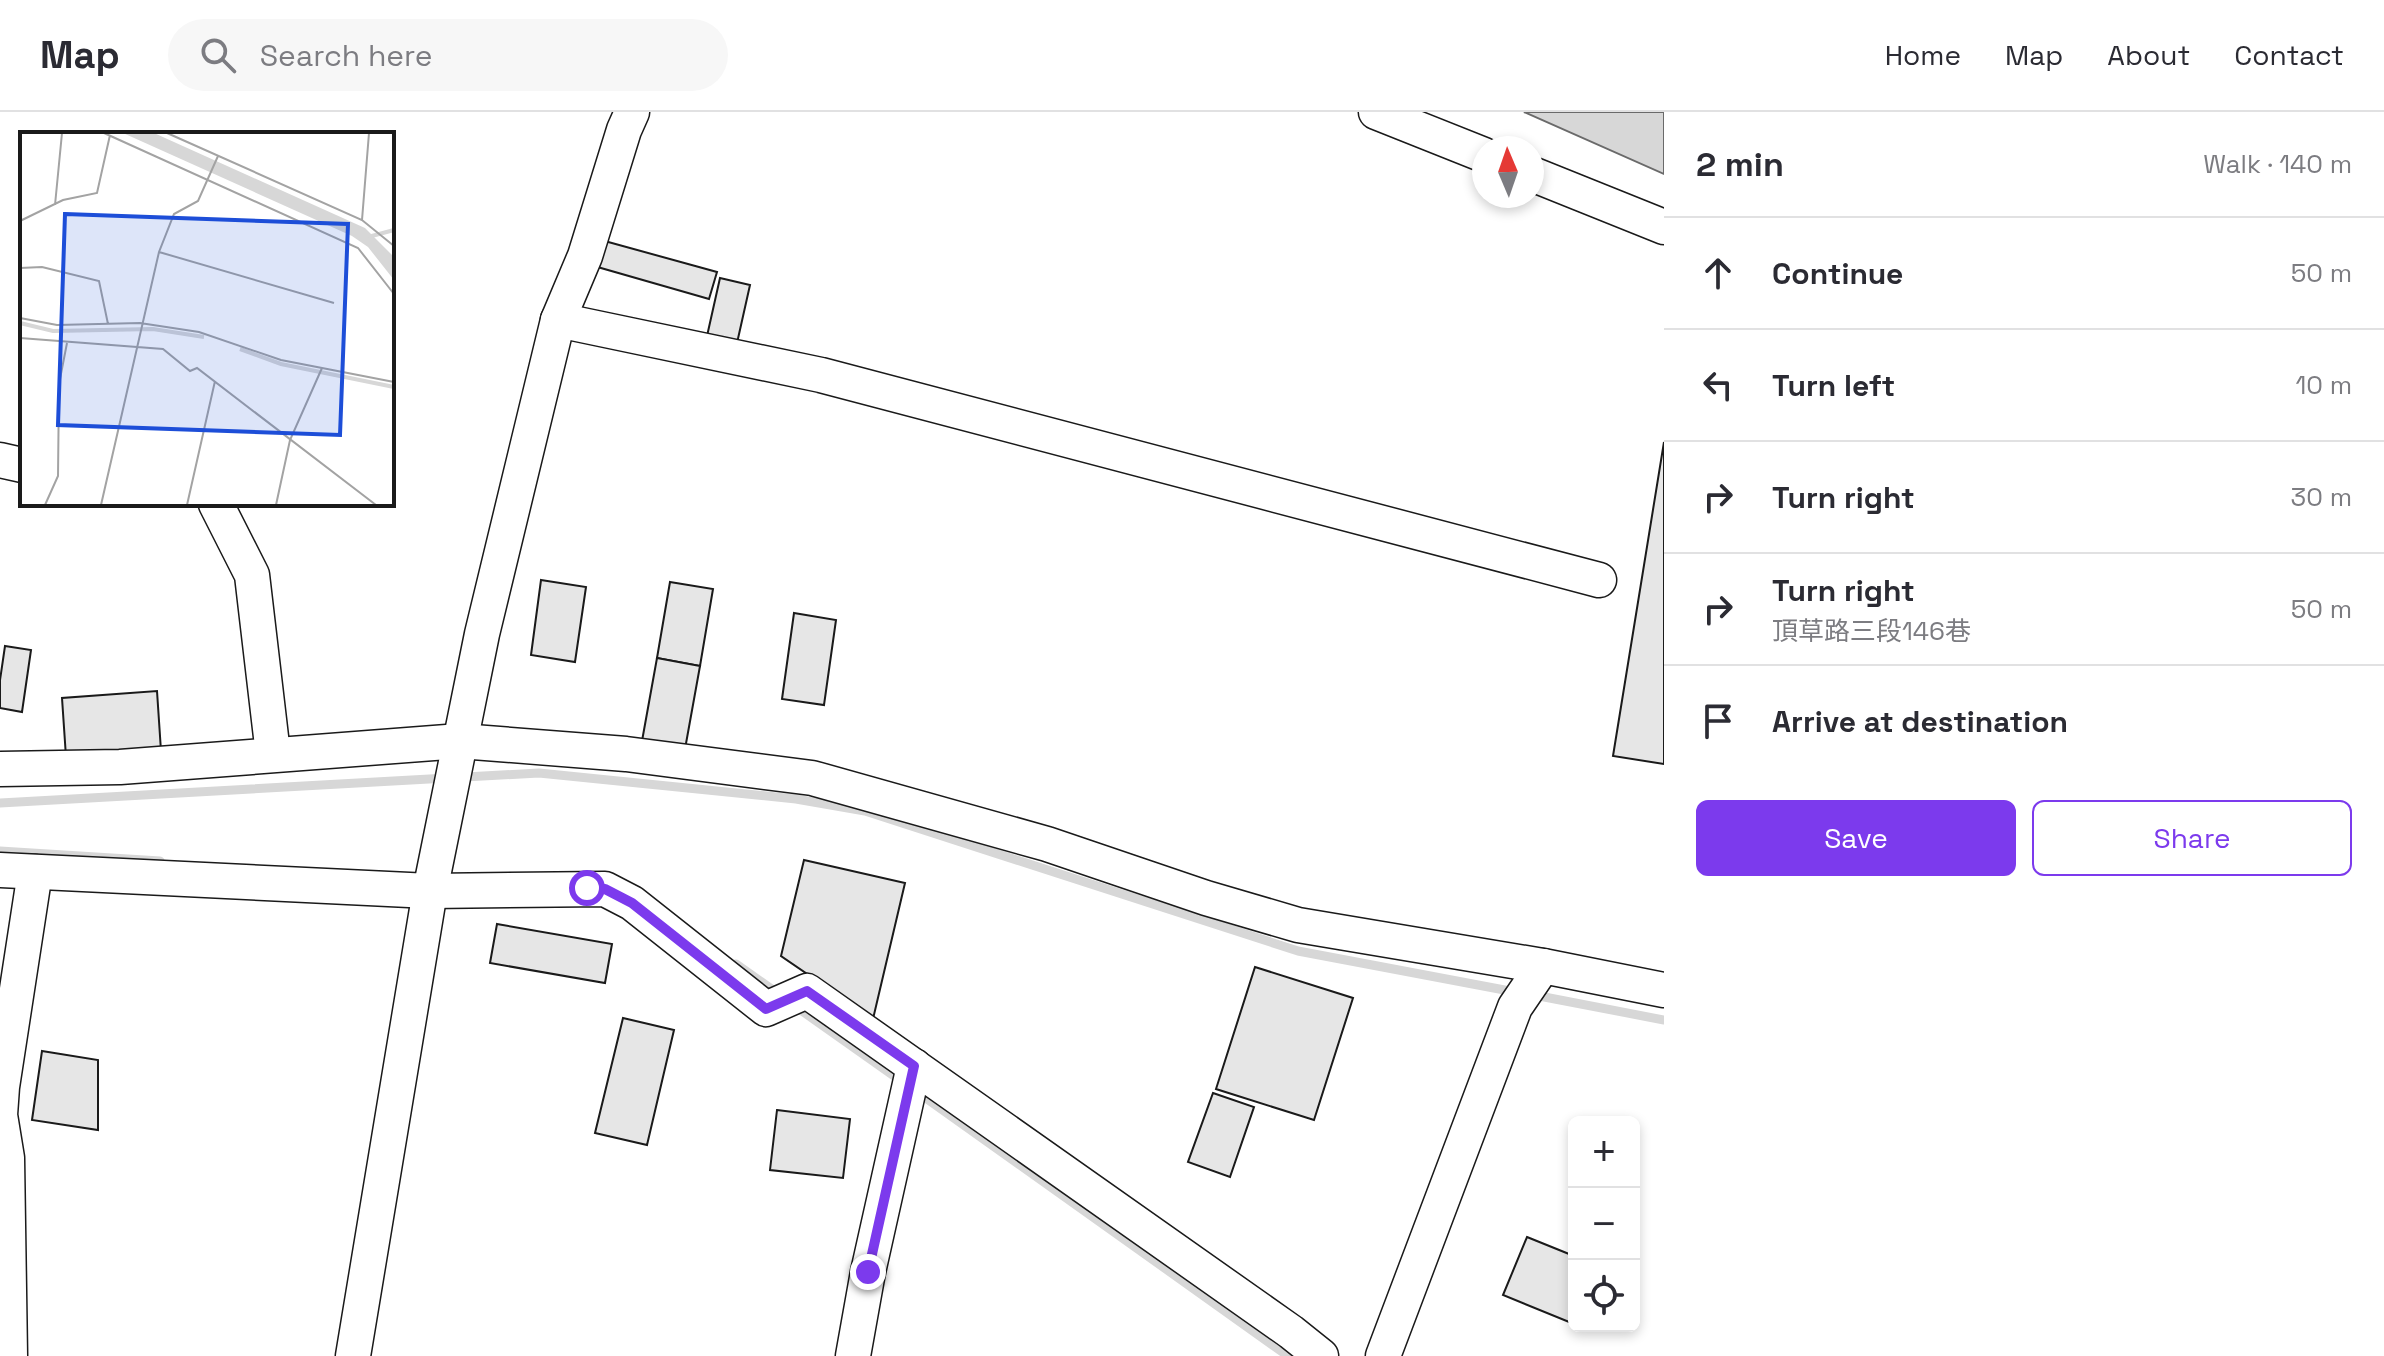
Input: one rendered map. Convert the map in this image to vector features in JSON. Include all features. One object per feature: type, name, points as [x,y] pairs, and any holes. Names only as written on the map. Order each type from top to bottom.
[{"type":"street","points":[[353,1356],[430,891],[482,634],[558,320],[585,256],[632,112]]},
{"type":"street","points":[[1376,112],[1472,150]]},
{"type":"street","points":[[1544,179],[1664,227]]},
{"type":"street","points":[[558,320],[821,375],[1599,580]]},
{"type":"street","points":[[0,460],[20,465]]},
{"type":"street","points":[[217,506],[252,575],[273,754]]},
{"type":"street","points":[[0,769],[120,767],[460,741],[626,754],[812,778],[1047,844],[1206,898],[1298,925],[1530,985],[1664,990]]},
{"type":"street","points":[[0,870],[430,891],[605,889],[632,903],[766,1009],[807,991],[1321,1356]]},
{"type":"street","points":[[10,1356],[7,1158],[0,1115],[35,872]]},
{"type":"street","points":[[1383,1356],[1530,985]]},
{"type":"street","points":[[853,1356],[868,1272],[914,1066]]},
{"type":"shaded area","points":[[1524,112],[1664,112],[1664,174]]},
{"type":"building","points":[[601,240],[717,272],[709,299],[594,266]]},
{"type":"building","points":[[720,278],[750,285],[735,352],[705,345]]},
{"type":"building","points":[[1664,442],[1664,764],[1613,756]]},
{"type":"building","points":[[541,580],[586,587],[575,662],[531,655]]},
{"type":"building","points":[[670,582],[713,589],[700,666],[657,658]]},
{"type":"building","points":[[794,613],[836,620],[824,705],[782,699]]},
{"type":"building","points":[[5,646],[31,650],[22,712],[0,708]]},
{"type":"building","points":[[657,658],[700,666],[685,749],[642,741]]},
{"type":"building","points":[[157,691],[161,751],[66,757],[62,698]]},
{"type":"building","points":[[804,860],[905,883],[873,1019],[781,956]]},
{"type":"building","points":[[497,924],[612,944],[605,983],[490,963]]},
{"type":"building","points":[[1255,967],[1353,998],[1314,1120],[1216,1089]]},
{"type":"building","points":[[623,1018],[674,1030],[647,1145],[595,1133]]},
{"type":"building","points":[[42,1051],[98,1060],[98,1130],[32,1120]]},
{"type":"building","points":[[1213,1093],[1254,1107],[1230,1177],[1188,1162]]},
{"type":"building","points":[[777,1110],[850,1119],[843,1178],[770,1170]]},
{"type":"building","points":[[1527,1237],[1568,1254],[1568,1322],[1503,1295]]},
{"type":"waterway","points":[[0,803],[539,773],[796,799],[865,811],[1298,951],[1515,992]]},
{"type":"waterway","points":[[0,851],[160,861]]},
{"type":"waterway","points":[[736,964],[780,995]]},
{"type":"waterway","points":[[1534,995],[1664,1020]]},
{"type":"waterway","points":[[795,1006],[904,1083]]},
{"type":"waterway","points":[[916,1091],[1288,1356]]},
{"type":"route","points":[[587,888],[605,889],[632,903],[766,1009],[807,991],[914,1066],[868,1272]]}]
